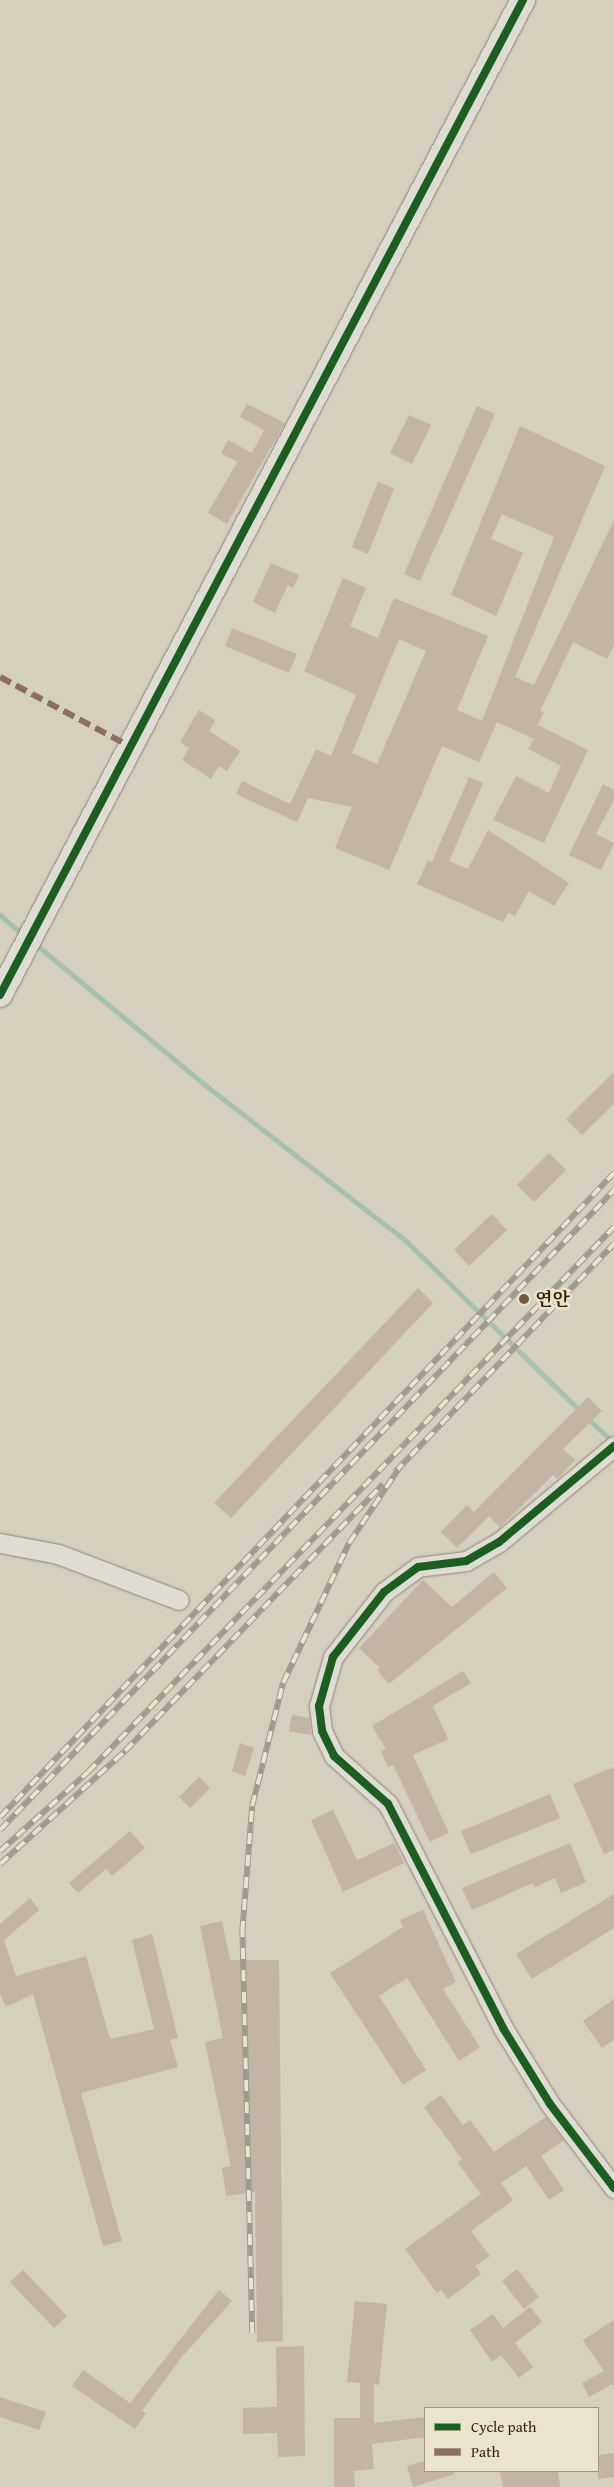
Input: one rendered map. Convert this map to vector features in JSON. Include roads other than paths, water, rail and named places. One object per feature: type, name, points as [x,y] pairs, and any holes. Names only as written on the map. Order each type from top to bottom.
[{"type":"street","points":[[0,995],[523,0]]},
{"type":"street","points":[[614,1446],[499,1542],[466,1562],[418,1567],[384,1592],[333,1657],[319,1706],[322,1731],[334,1756],[388,1804],[503,2028],[550,2104],[614,2188]]},
{"type":"street","points":[[0,1543],[58,1554],[180,1600]]},
{"type":"waterway","points":[[0,915],[23,935]]},
{"type":"waterway","points":[[34,943],[205,1085],[406,1241],[581,1412]]},
{"type":"waterway","points":[[587,1418],[614,1443]]},
{"type":"railway","points":[[0,1817],[614,1173]]},
{"type":"railway","points":[[0,1830],[614,1190]]},
{"type":"railway","points":[[0,1851],[88,1772],[614,1227]]},
{"type":"railway","points":[[395,1472],[614,1244]]},
{"type":"railway","points":[[252,2333],[242,1932],[252,1806],[283,1683],[349,1543],[399,1468]]},
{"type":"railway","points":[[0,1864],[125,1751],[383,1484]]},
{"type":"place","name":"연안","points":[[524,1299]]}]
